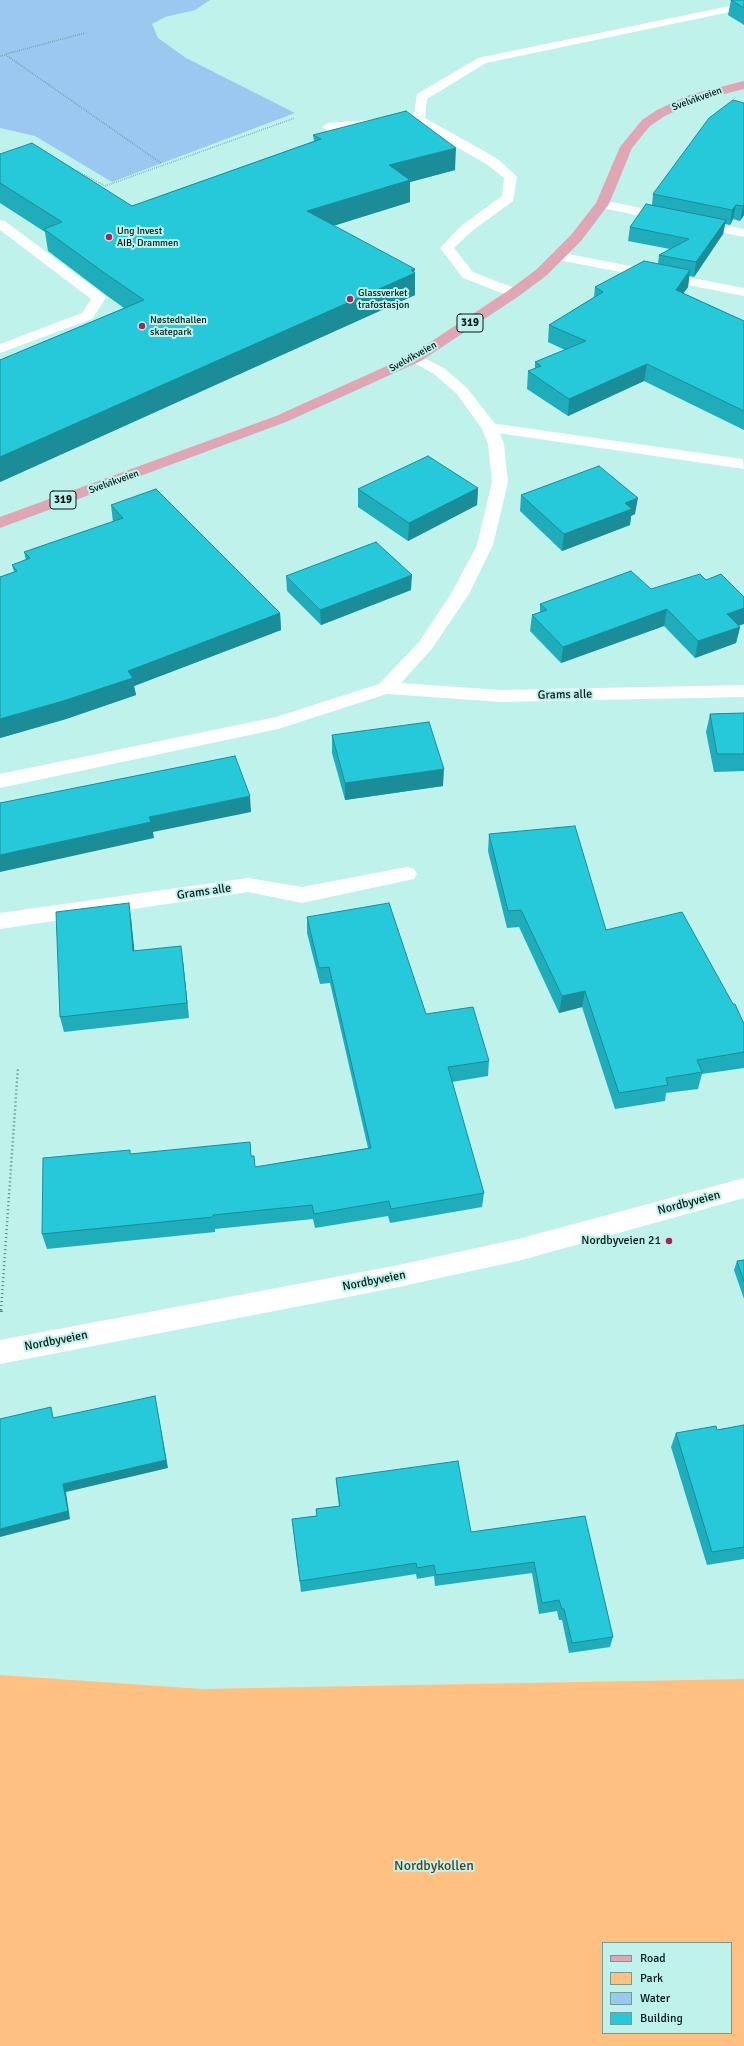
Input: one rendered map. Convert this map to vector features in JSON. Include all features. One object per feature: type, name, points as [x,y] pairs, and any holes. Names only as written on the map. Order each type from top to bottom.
[{"type":"main road","name":"Svelvikveien","points":[[0,523],[281,419],[416,358],[514,293],[542,272],[576,238],[602,204],[626,147],[646,123],[665,110],[693,98],[744,85]]},
{"type":"street","points":[[419,120],[421,97],[482,60],[744,6]]},
{"type":"street","points":[[328,127],[419,120],[493,162],[511,177],[508,198],[467,228],[447,248],[468,275],[514,293]]},
{"type":"street","points":[[602,204],[744,233]]},
{"type":"street","points":[[0,224],[99,298],[87,316],[0,349]]},
{"type":"street","points":[[558,256],[744,292]]},
{"type":"street","name":"Grams alle","points":[[386,688],[424,646],[460,594],[485,545],[500,482],[496,444],[490,428],[462,391],[439,371],[416,358]]},
{"type":"street","points":[[490,428],[743,464]]},
{"type":"street","name":"Grams alle","points":[[0,781],[278,724],[386,688],[500,696],[744,691]]},
{"type":"street","name":"Grams alle","points":[[0,921],[248,885],[302,895],[407,874]]},
{"type":"street","name":"Nordbyveien","points":[[0,1352],[394,1277],[499,1254],[744,1188]]},
{"type":"path","points":[[0,56],[85,33]]},
{"type":"path","points":[[6,54],[161,163]]},
{"type":"path","points":[[77,171],[105,186],[303,116],[328,127]]},
{"type":"path","points":[[1,1307],[18,1067]]},
{"type":"green space","name":"Nordbykollen","points":[[0,1675],[202,1689],[744,1679],[744,2046],[0,2046]]},
{"type":"water","points":[[0,0],[210,0],[195,10],[165,17],[152,24],[158,38],[186,58],[295,113],[112,182],[35,136],[0,128]]},
{"type":"building","points":[[731,0],[744,0],[744,8]]},
{"type":"building","points":[[733,100],[744,103],[743,206],[736,205],[732,210],[653,194],[709,118]]},
{"type":"building","points":[[406,111],[456,148],[389,165],[410,180],[307,211],[415,269],[411,270],[415,273],[0,457],[0,360],[144,300],[44,229],[62,222],[0,183],[0,154],[32,143],[132,206],[321,139],[313,135]]},
{"type":"building","points":[[646,204],[726,220],[696,262],[659,255],[689,239],[630,227]]},
{"type":"building","points":[[644,261],[690,270],[676,290],[744,321],[744,411],[647,364],[569,399],[528,371],[541,366],[535,362],[586,341],[549,325],[603,292],[595,287]]},
{"type":"building","points":[[428,456],[478,488],[409,523],[358,489]]},
{"type":"building","points":[[599,466],[638,498],[625,503],[632,509],[564,534],[521,495]]},
{"type":"building","points":[[156,489],[280,613],[128,671],[133,678],[63,701],[0,719],[0,577],[17,571],[12,565],[30,558],[24,552],[123,518],[111,505]]},
{"type":"building","points":[[376,542],[412,575],[320,610],[286,576]]},
{"type":"building","points":[[631,571],[651,589],[700,574],[706,580],[721,574],[744,597],[744,608],[727,614],[740,627],[698,641],[667,609],[563,647],[532,615],[547,610],[540,604]]},
{"type":"building","points":[[744,713],[744,754],[717,754],[710,714]]},
{"type":"building","points":[[429,722],[444,769],[345,783],[332,735]]},
{"type":"building","points":[[235,756],[250,796],[149,817],[151,822],[0,855],[0,803]]},
{"type":"building","points":[[575,826],[606,930],[682,912],[733,1004],[735,1004],[744,1024],[744,1052],[697,1060],[702,1072],[666,1078],[668,1085],[619,1093],[585,991],[562,996],[521,910],[508,911],[489,834]]},
{"type":"building","points":[[129,903],[133,951],[181,946],[187,1003],[60,1017],[56,912]]},
{"type":"building","points":[[389,903],[426,1014],[473,1007],[489,1061],[448,1067],[484,1193],[391,1209],[389,1201],[314,1214],[312,1205],[213,1215],[213,1217],[42,1234],[43,1158],[130,1150],[130,1154],[250,1142],[251,1156],[254,1156],[255,1167],[371,1148],[329,967],[319,968],[307,917]]},
{"type":"building","points":[[744,1260],[744,1282],[737,1261]]},
{"type":"building","points":[[155,1396],[166,1460],[63,1484],[68,1511],[0,1529],[0,1419],[51,1407],[53,1418]]},
{"type":"building","points":[[744,1425],[744,1547],[712,1552],[676,1433],[716,1426],[717,1430]]},
{"type":"building","points":[[458,1461],[471,1532],[585,1516],[613,1637],[572,1643],[564,1609],[562,1609],[559,1600],[542,1603],[534,1562],[436,1575],[434,1565],[417,1568],[416,1563],[300,1581],[292,1519],[317,1516],[316,1509],[340,1506],[336,1478]]},
{"type":"place","name":"Ung Invest AIB, Drammen","points":[[109,237]]},
{"type":"place","name":"Glassverket trafostasjon","points":[[350,299]]},
{"type":"place","name":"Nøstedhallen skatepark","points":[[142,326]]},
{"type":"place","name":"Nordbyveien 21","points":[[669,1241]]}]
